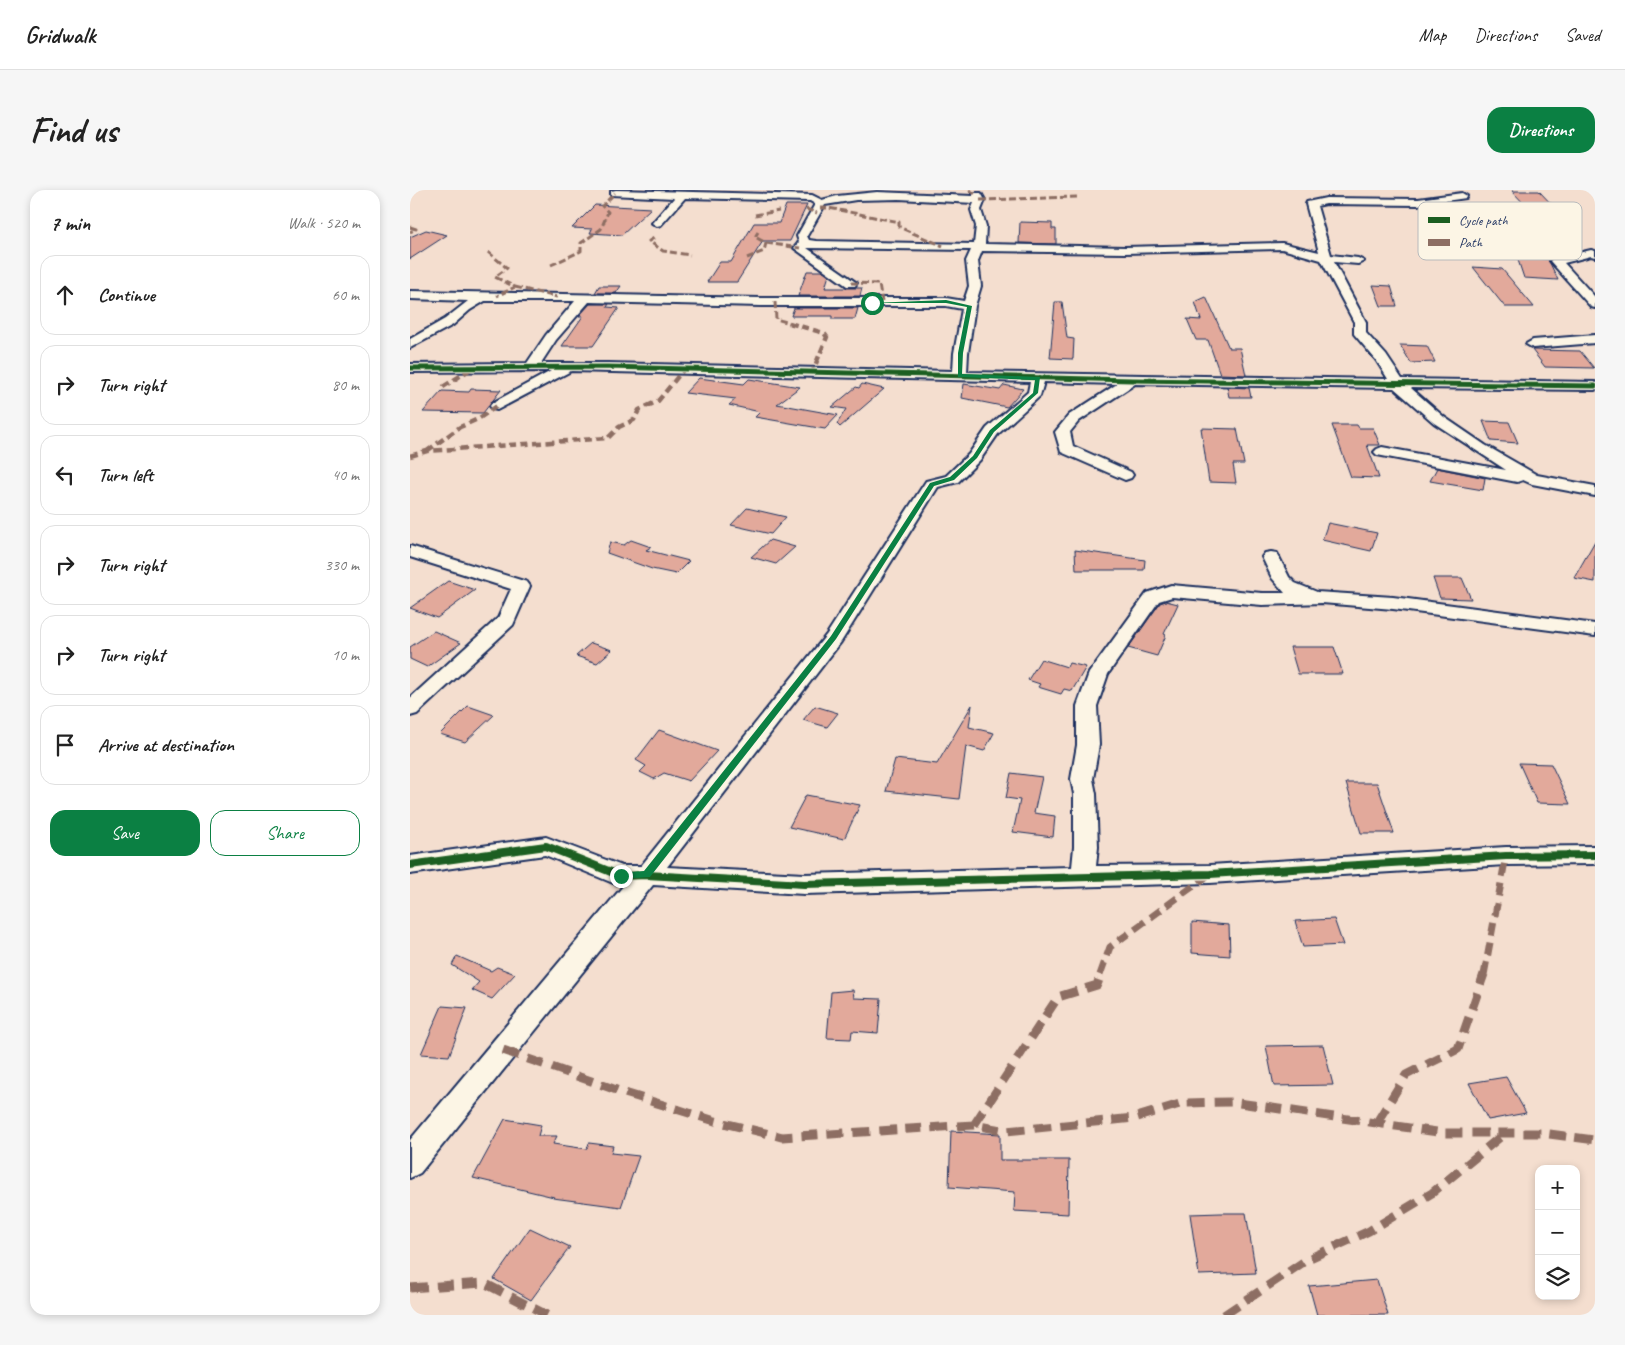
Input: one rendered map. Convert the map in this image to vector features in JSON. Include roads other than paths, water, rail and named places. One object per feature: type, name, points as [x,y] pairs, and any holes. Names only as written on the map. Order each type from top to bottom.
[{"type":"street","points":[[615,193],[666,193],[681,196],[792,197],[812,198],[822,203]]},
{"type":"street","points":[[657,222],[681,196]]},
{"type":"street","points":[[805,243],[802,236],[808,223],[818,212],[822,203],[833,198],[876,196],[978,198],[976,210],[981,226],[978,246],[972,262],[975,286],[969,306],[961,353],[960,376]]},
{"type":"street","points":[[1462,196],[1418,202],[1326,200],[1311,204],[1326,258],[1360,322],[1360,334],[1381,358],[1397,383],[1439,420],[1480,448],[1532,479]]},
{"type":"street","points":[[851,283],[800,248],[805,243],[1125,250],[1282,246],[1306,250],[1343,262],[1358,261]]},
{"type":"street","points":[[1582,255],[1595,254]]},
{"type":"street","points":[[1560,260],[1556,261],[1595,304]]},
{"type":"street","points":[[410,295],[761,302],[946,302],[969,306]]},
{"type":"street","points":[[410,344],[448,322],[483,296]]},
{"type":"street","points":[[531,368],[551,338],[585,298]]},
{"type":"street","points":[[1533,344],[1595,339]]},
{"type":"street","points":[[410,368],[568,367],[1132,380],[1595,386]]},
{"type":"street","points":[[497,406],[568,367]]},
{"type":"street","points":[[410,1163],[647,875],[834,638],[932,484],[952,478],[975,457],[992,431],[1035,393],[1038,378]]},
{"type":"street","points":[[1125,475],[1066,449],[1062,432],[1080,413],[1132,380]]},
{"type":"street","points":[[1382,452],[1595,491]]},
{"type":"street","points":[[1576,488],[1589,503],[1595,505]]},
{"type":"street","points":[[410,551],[521,586],[506,621],[410,709]]},
{"type":"street","points":[[1270,556],[1284,584],[1291,591],[1322,597],[1393,603],[1595,630]]},
{"type":"street","points":[[1083,876],[1086,847],[1085,794],[1082,779],[1088,745],[1087,706],[1099,673],[1153,597],[1171,591],[1262,599],[1322,597]]},
{"type":"street","points":[[410,866],[546,846],[621,876],[647,875],[804,884],[1210,874],[1506,856],[1592,855]]}]
